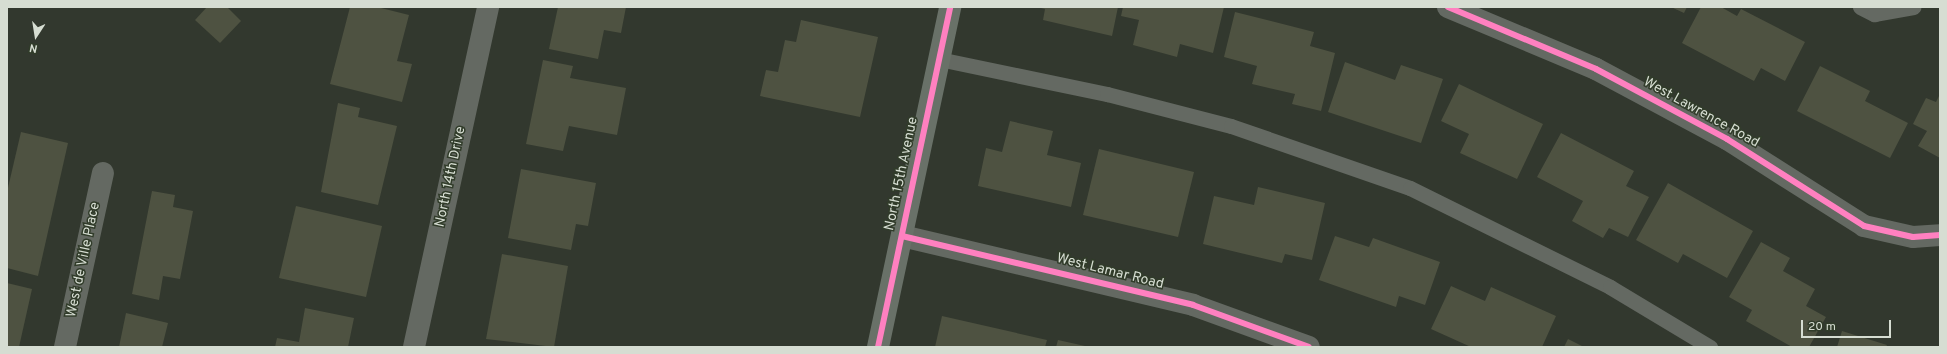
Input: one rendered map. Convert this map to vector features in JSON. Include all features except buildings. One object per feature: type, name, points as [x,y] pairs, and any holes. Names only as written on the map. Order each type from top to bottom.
[{"type":"street","name":"North 14th Drive","points":[[414,347],[488,7]]},
{"type":"street","name":"North 15th Avenue","points":[[878,347],[950,7]]},
{"type":"street","name":"West Lawrence Road","points":[[1448,7],[1596,69],[1727,139],[1864,226],[1913,237],[1940,235]]},
{"type":"street","name":"West de Ville Place","points":[[65,347],[103,173]]},
{"type":"street","name":"West Lamar Road","points":[[902,236],[1193,305],[1309,347]]},
{"type":"lane","points":[[1860,7],[1874,14],[1912,7]]},
{"type":"lane","points":[[939,59],[1107,94],[1231,126],[1410,188],[1610,287],[1710,347]]},
{"type":"cycle path","points":[[878,347],[950,7]]},
{"type":"cycle path","points":[[1448,7],[1596,69],[1727,139],[1864,226],[1913,237],[1940,235]]},
{"type":"cycle path","points":[[902,236],[1193,305],[1309,347]]}]
